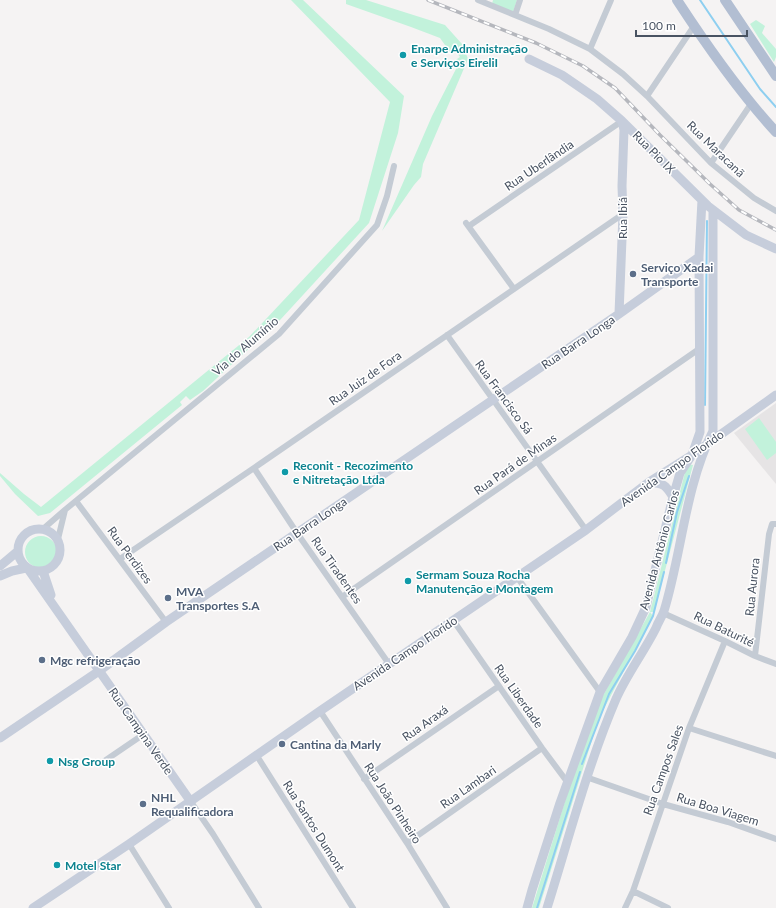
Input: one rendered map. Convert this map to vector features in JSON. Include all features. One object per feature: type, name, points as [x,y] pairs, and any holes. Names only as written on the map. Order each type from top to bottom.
[{"type":"main road","points":[[677,0],[694,26],[751,104],[776,132]]},
{"type":"main road","points":[[725,0],[776,76]]},
{"type":"street","name":"Rua Maracanã","points":[[478,0],[489,2],[590,49],[623,74],[647,96],[711,163],[754,198],[776,211]]},
{"type":"street","points":[[515,15],[520,0]]},
{"type":"street","points":[[590,49],[611,0]]},
{"type":"street","points":[[647,96],[694,26]]},
{"type":"street","name":"Rua Pio IX","points":[[529,59],[562,75],[597,99],[622,121],[702,200],[746,235],[776,249]]},
{"type":"street","points":[[711,163],[751,104]]},
{"type":"street","name":"Rua Ibiá","points":[[619,314],[623,214],[622,186],[624,130],[622,121]]},
{"type":"street","name":"Rua Uberlândia","points":[[514,289],[468,225],[622,121]]},
{"type":"street","name":"Via do Alumínio","points":[[43,529],[279,334],[377,225],[387,196],[394,166]]},
{"type":"street","name":"Avenida Antônio Carlos","points":[[527,908],[600,692],[632,637],[646,607],[680,473],[692,455],[700,432],[699,257],[702,200]]},
{"type":"street","name":"Avenida Antônio Carlos","points":[[547,908],[595,749],[625,679],[648,644],[663,613],[694,484],[706,445],[713,431],[714,210]]},
{"type":"street","name":"Rua Juiz de Fora","points":[[120,559],[623,214]]},
{"type":"street","name":"Rua Barra Longa","points":[[0,738],[99,671],[166,622],[619,314],[699,257]]},
{"type":"street","name":"Rua Francisco Sá","points":[[447,335],[586,530]]},
{"type":"street","name":"Rua Pará de Minas","points":[[342,598],[699,349]]},
{"type":"street","name":"Avenida Campo Florido","points":[[33,908],[191,802],[320,711],[518,577],[586,530],[649,482],[692,455],[776,395]]},
{"type":"street","name":"Rua Tiradentes","points":[[254,468],[297,533],[389,664]]},
{"type":"street","points":[[649,482],[661,483],[666,486],[673,497]]},
{"type":"street","name":"Rua Perdizes","points":[[76,501],[166,622]]},
{"type":"street","points":[[58,539],[66,509]]},
{"type":"street","name":"Rua Aurora","points":[[755,656],[769,534],[772,524],[776,524]]},
{"type":"street","points":[[34,529],[43,529],[54,534],[58,539],[60,545],[60,558],[52,568],[43,571],[34,571],[27,568],[20,560],[18,545],[23,536],[34,529]]},
{"type":"street","points":[[0,566],[18,551]]},
{"type":"street","points":[[0,576],[12,571],[27,568]]},
{"type":"street","name":"Rua Campina Verde","points":[[27,568],[213,834],[259,908]]},
{"type":"street","name":"Rua Campina Verde","points":[[43,571],[51,596],[60,614]]},
{"type":"street","points":[[518,577],[600,692]]},
{"type":"street","name":"Rua Baturité","points":[[663,613],[755,656],[776,664]]},
{"type":"street","name":"Rua Liberdade","points":[[453,620],[568,783]]},
{"type":"street","name":"Rua Campos Sales","points":[[625,908],[689,728],[725,641]]},
{"type":"street","name":"Rua Araxá","points":[[364,779],[499,686]]},
{"type":"street","name":"Rua João Pinheiro","points":[[320,711],[407,843],[447,908]]},
{"type":"street","points":[[689,728],[776,756]]},
{"type":"street","points":[[100,764],[144,734]]},
{"type":"street","name":"Rua Lambari","points":[[407,843],[542,748]]},
{"type":"street","name":"Rua Santos Dumont","points":[[257,756],[353,908]]},
{"type":"street","name":"Rua Boa Viagem","points":[[586,777],[663,804],[728,822],[776,839]]},
{"type":"street","points":[[129,844],[169,908]]},
{"type":"street","points":[[632,891],[668,908]]},
{"type":"shaded area","points":[[776,403],[776,484],[734,433]]},
{"type":"green space","points":[[291,0],[303,0],[404,96],[398,133],[369,223],[281,319],[203,391],[190,400],[186,396],[180,402],[182,405],[50,513],[38,516],[15,494],[0,476],[0,473],[41,507],[249,337],[359,220],[390,102]]},
{"type":"green space","points":[[346,0],[366,0],[445,25],[462,44],[468,59],[423,164],[421,177],[382,231],[432,116],[456,69],[454,61],[460,57],[455,50],[450,52],[440,38],[346,4]]},
{"type":"green space","points":[[493,0],[517,0],[513,12],[492,4]]},
{"type":"green space","points":[[756,20],[765,26],[762,33],[776,49],[776,57],[774,62],[750,24]]},
{"type":"green space","points":[[759,418],[776,442],[776,453],[767,460],[745,429]]},
{"type":"green space","points":[[687,464],[693,465],[654,612],[650,612]]},
{"type":"green space","points":[[41,536],[52,541],[57,552],[52,563],[41,568],[30,563],[25,552],[30,541]]},
{"type":"green space","points":[[650,612],[653,616],[599,718],[539,908],[532,908],[591,717]]},
{"type":"waterway","points":[[700,0],[760,89],[776,107]]},
{"type":"waterway","points":[[705,405],[707,221]]},
{"type":"waterway","points":[[666,563],[677,512],[689,476]]},
{"type":"waterway","points":[[582,764],[609,694],[635,651],[653,616],[664,572]]},
{"type":"waterway","points":[[537,908],[580,772]]},
{"type":"railway","points":[[428,0],[536,43],[583,66],[615,88],[660,135],[739,210],[776,230]]},
{"type":"place","name":"Enarpe Administração e Serviços EireliI","points":[[403,55]]},
{"type":"place","name":"Serviço Xadai Transporte","points":[[633,274]]},
{"type":"place","name":"Reconit - Recozimento e Nitretação Ltda","points":[[285,472]]},
{"type":"place","name":"Sermam Souza Rocha Manutenção e Montagem","points":[[408,581]]},
{"type":"place","name":"MVA Transportes S.A","points":[[168,598]]},
{"type":"place","name":"Mgc refrigeração","points":[[42,660]]},
{"type":"place","name":"Cantina da Marly","points":[[282,744]]},
{"type":"place","name":"Nsg Group","points":[[50,761]]},
{"type":"place","name":"NHL Requalificadora","points":[[143,804]]},
{"type":"place","name":"Motel Star","points":[[57,865]]}]
